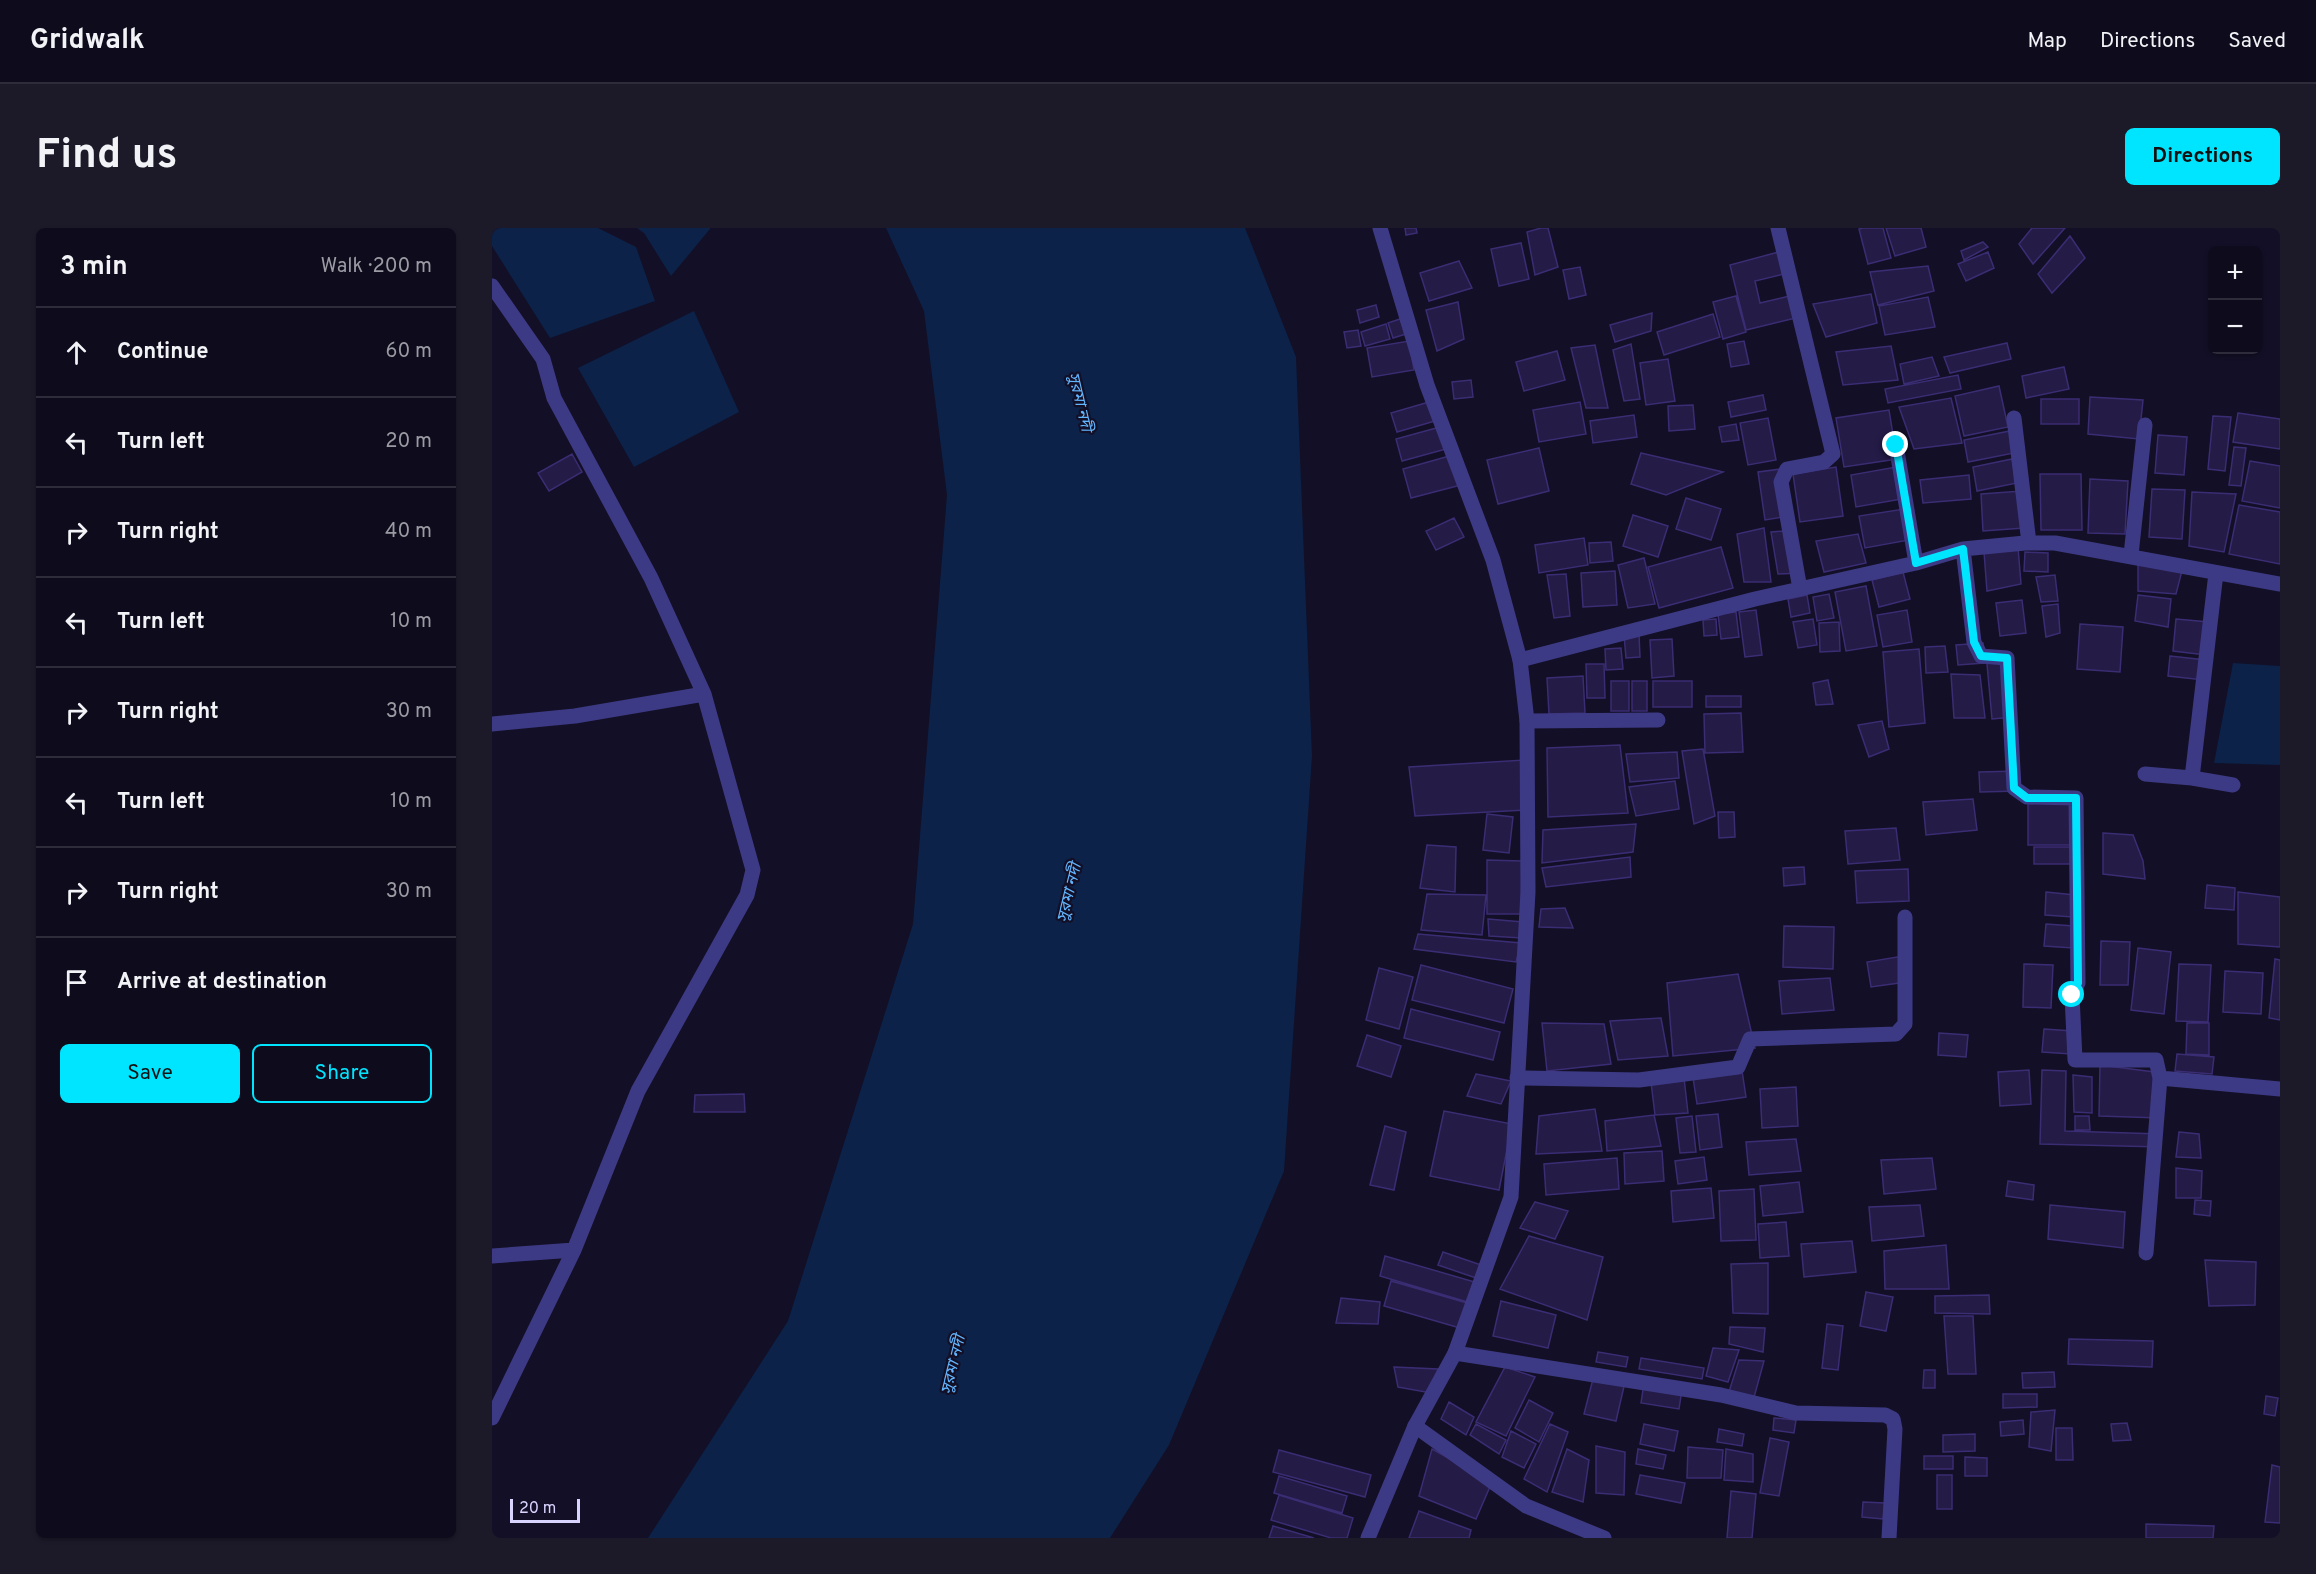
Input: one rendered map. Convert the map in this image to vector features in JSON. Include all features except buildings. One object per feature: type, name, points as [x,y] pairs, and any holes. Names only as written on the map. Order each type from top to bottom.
[{"type":"street","points":[[1368,1538],[1415,1426],[1455,1353],[1511,1197],[1528,892],[1527,721],[1520,660],[1492,560],[1427,385],[1380,228]]},
{"type":"street","points":[[1778,228],[1833,454],[1824,462],[1787,469],[1781,482],[1800,589]]},
{"type":"street","points":[[492,286],[543,358],[554,399],[651,578],[704,694],[753,870],[747,895],[638,1091],[574,1250],[492,1418]]},
{"type":"street","points":[[2014,418],[2029,543]]},
{"type":"street","points":[[2131,555],[2145,425]]},
{"type":"street","points":[[1896,445],[1916,563]]},
{"type":"street","points":[[1520,660],[1800,589],[1916,563],[1963,549],[2055,543],[2131,555],[2280,584]]},
{"type":"street","points":[[1963,549],[1974,642],[1981,656],[2007,658],[2014,788],[2027,798],[2076,798],[2078,983],[2072,995],[2075,1060],[2156,1060],[2160,1078],[2146,1253]]},
{"type":"street","points":[[2192,778],[2216,573]]},
{"type":"street","points":[[492,724],[575,716],[704,694]]},
{"type":"street","points":[[1527,721],[1658,720]]},
{"type":"street","points":[[2145,774],[2233,784]]},
{"type":"street","points":[[1517,1078],[1639,1080],[1738,1067],[1750,1039],[1896,1034],[1905,1024],[1905,917]]},
{"type":"street","points":[[2160,1078],[2280,1089]]},
{"type":"street","points":[[492,1256],[574,1250]]},
{"type":"street","points":[[1455,1353],[1721,1395],[1796,1413],[1885,1415],[1893,1419],[1895,1429],[1889,1538]]},
{"type":"street","points":[[1415,1426],[1526,1506],[1604,1538]]},
{"type":"water","points":[[492,228],[598,228],[636,247],[655,301],[550,338],[492,246]]},
{"type":"water","points":[[637,228],[710,229],[671,276],[644,233]]},
{"type":"water","name":"সুরমা নদী","points":[[886,228],[1245,228],[1296,357],[1312,756],[1284,1171],[1169,1445],[1110,1538],[648,1538],[788,1321],[913,924],[947,495],[924,311]]},
{"type":"water","points":[[694,311],[739,412],[634,467],[578,368]]},
{"type":"water","points":[[2233,663],[2280,666],[2280,765],[2214,763]]},
{"type":"route","points":[[1896,445],[1916,563],[1963,549],[1974,642],[1981,656],[2007,658],[2014,788],[2027,798],[2076,798],[2079,880],[2078,983],[2072,995]]}]
